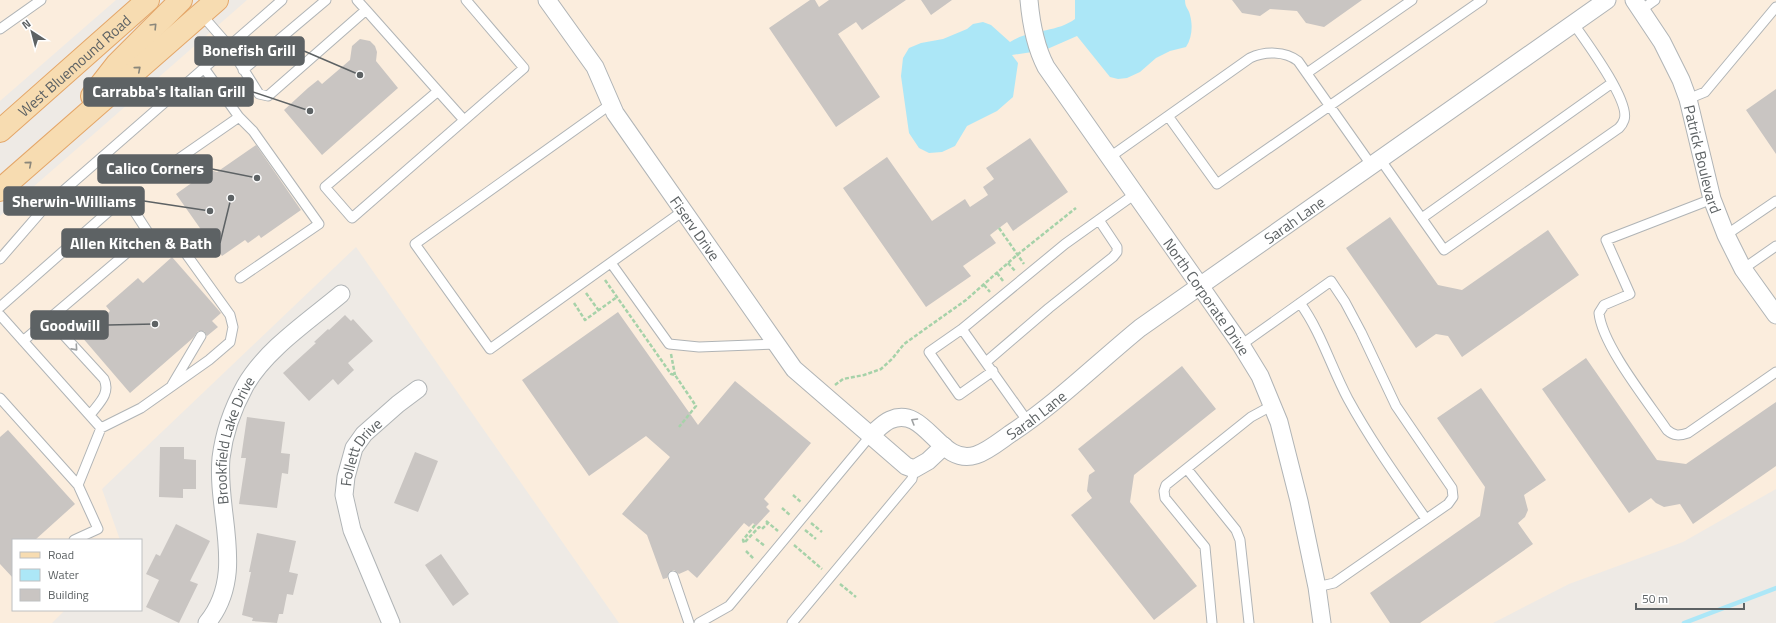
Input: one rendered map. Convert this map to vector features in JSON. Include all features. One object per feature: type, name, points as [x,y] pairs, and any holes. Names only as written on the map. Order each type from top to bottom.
[{"type":"main road","name":"West Bluemound Road","points":[[0,131],[148,0]]},
{"type":"main road","points":[[66,131],[117,64],[181,0]]},
{"type":"main road","points":[[0,190],[217,0]]},
{"type":"street","name":"Fiserv Drive","points":[[547,0],[595,68],[615,113],[794,368],[816,389],[906,466],[914,469]]},
{"type":"street","name":"North Corporate Drive","points":[[1029,0],[1032,28],[1040,57],[1241,345],[1260,376],[1279,422],[1299,500],[1317,587],[1322,623]]},
{"type":"street","name":"Sarah Lane","points":[[944,446],[959,456],[976,455],[989,449],[1061,397],[1100,361],[1140,328],[1606,0]]},
{"type":"street","name":"Patrick Boulevard","points":[[1637,5],[1662,42],[1673,63],[1688,99],[1712,200],[1726,235],[1743,269],[1776,316]]},
{"type":"street","name":"Brookfield Lake Drive","points":[[207,623],[220,599],[226,580],[228,564],[228,538],[222,492],[221,459],[229,422],[245,386],[255,370],[292,335],[341,294]]},
{"type":"street","name":"Follett Drive","points":[[391,623],[352,530],[344,495],[346,477],[354,448],[364,434],[398,404],[418,390]]},
{"type":"street","points":[[871,435],[889,420],[901,416],[911,418],[925,429],[944,446],[928,461],[914,469]]},
{"type":"lane","points":[[0,29],[41,0]]},
{"type":"lane","points":[[0,260],[46,206],[282,0]]},
{"type":"lane","points":[[243,70],[326,0]]},
{"type":"lane","points":[[357,0],[464,120]]},
{"type":"lane","points":[[438,91],[325,187],[352,218],[524,68],[466,0]]},
{"type":"lane","points":[[1307,73],[1412,0]]},
{"type":"lane","points":[[1168,116],[1217,184],[1482,0]]},
{"type":"lane","points":[[1637,5],[1655,0]]},
{"type":"lane","points":[[1688,99],[1705,92],[1776,7]]},
{"type":"lane","points":[[201,14],[229,46],[259,94],[268,96],[366,10]]},
{"type":"lane","points":[[1110,157],[1250,58],[1260,53],[1267,52],[1292,57],[1298,61],[1329,106],[1422,218],[1444,250],[1619,128],[1624,120],[1625,112],[1604,67],[1573,23]]},
{"type":"lane","points":[[204,68],[239,117],[253,131],[319,224],[240,278]]},
{"type":"lane","points":[[1422,218],[1612,83]]},
{"type":"lane","points":[[611,104],[415,244],[490,349],[683,211]]},
{"type":"lane","points":[[164,169],[239,117]]},
{"type":"lane","points":[[993,371],[959,395],[929,352],[962,328],[1065,244],[1135,194]]},
{"type":"lane","points":[[0,307],[125,198],[149,234],[166,237],[179,244],[230,315],[233,326],[230,342],[209,360],[141,408],[101,428],[78,485]]},
{"type":"lane","points":[[1712,200],[1606,240],[1630,294],[1604,305],[1599,313],[1600,323],[1619,360],[1667,430],[1673,435],[1680,436],[1688,433],[1776,372]]},
{"type":"lane","points":[[1726,235],[1776,201]]},
{"type":"lane","points":[[986,362],[1049,308],[1113,257],[1117,252],[1117,246],[1099,220]]},
{"type":"lane","points":[[23,341],[149,234]]},
{"type":"lane","points":[[1743,269],[1776,246]]},
{"type":"lane","points":[[611,263],[669,344],[699,347],[777,344]]},
{"type":"lane","points":[[1241,345],[1331,281],[1345,302],[1361,332],[1396,406],[1452,488],[1453,497],[1448,504],[1334,583],[1317,587]]},
{"type":"lane","points":[[1300,303],[1312,319],[1347,397],[1373,443],[1426,519]]},
{"type":"lane","points":[[0,315],[101,428]]},
{"type":"lane","points":[[49,320],[104,379],[107,386],[106,394],[90,415]]},
{"type":"lane","points":[[962,328],[1028,422]]},
{"type":"lane","points":[[170,387],[201,336]]},
{"type":"lane","points":[[1,400],[78,485],[98,529],[76,539]]},
{"type":"lane","points":[[1212,623],[1205,547],[1165,498],[1164,491],[1166,485],[1251,417],[1273,405]]},
{"type":"lane","points":[[699,623],[729,606],[871,435]]},
{"type":"lane","points":[[792,623],[912,479],[914,469]]},
{"type":"lane","points":[[1187,469],[1236,530],[1240,540],[1249,623]]},
{"type":"lane","points":[[673,576],[689,623]]},
{"type":"path","points":[[816,389],[832,388],[843,379],[864,375],[880,369],[892,359],[904,344],[972,295],[1017,254],[1076,208]]},
{"type":"path","points":[[999,228],[1017,254]]},
{"type":"path","points":[[599,271],[671,374],[675,375]]},
{"type":"path","points":[[581,314],[586,320],[617,297]]},
{"type":"path","points":[[594,304],[599,311]]},
{"type":"path","points":[[672,361],[675,375],[696,406],[679,427]]},
{"type":"path","points":[[755,525],[743,540],[744,543],[759,527],[762,529],[767,522],[856,597]]},
{"type":"shaded area","points":[[0,0],[116,0],[0,101]]},
{"type":"shaded area","points":[[247,0],[1776,0],[1776,489],[1683,542],[1569,584],[1493,623],[619,623],[356,247],[102,489],[120,539],[12,539],[12,611],[64,611],[52,623],[0,623],[0,216]]},
{"type":"water","points":[[1075,0],[1185,0],[1191,23],[1190,40],[1186,47],[1170,51],[1156,58],[1140,72],[1127,78],[1118,79],[1110,77],[1077,36],[1045,50],[1012,55],[1018,63],[1013,97],[997,111],[967,126],[955,146],[942,152],[929,153],[919,148],[909,133],[901,76],[903,58],[909,48],[921,43],[943,39],[967,29],[973,24],[983,22],[991,25],[1010,42],[1026,35],[1060,27],[1075,19]]},
{"type":"building","points":[[810,0],[815,0],[819,7],[829,0],[906,0],[862,30],[856,22],[838,34],[880,97],[836,127],[769,28]]},
{"type":"building","points":[[921,0],[952,0],[931,15]]},
{"type":"building","points":[[1232,0],[1362,0],[1324,27],[1306,23],[1297,11],[1270,9],[1260,16],[1242,13]]},
{"type":"building","points":[[360,39],[370,41],[375,46],[377,52],[376,61],[398,88],[322,155],[284,110],[318,80],[322,84],[350,60],[352,46]]},
{"type":"building","points":[[1776,89],[1776,154],[1746,110]]},
{"type":"building","points":[[1030,138],[1068,192],[1013,231],[1007,222],[990,235],[996,243],[963,266],[971,276],[926,307],[843,188],[887,157],[932,221],[965,199],[970,207],[988,195],[983,187],[994,179],[986,168]]},
{"type":"building","points":[[256,145],[301,210],[261,238],[259,235],[248,243],[245,240],[222,256],[176,194],[210,170],[217,172]]},
{"type":"building","points":[[1390,217],[1438,285],[1462,290],[1548,230],[1579,275],[1462,357],[1448,336],[1436,334],[1416,348],[1346,248]]},
{"type":"building","points":[[172,257],[221,313],[212,321],[218,327],[207,336],[204,331],[198,331],[193,338],[130,393],[81,336],[110,311],[106,306],[138,278],[143,283]]},
{"type":"building","points":[[618,312],[698,425],[735,381],[811,443],[764,499],[769,504],[766,507],[770,511],[756,526],[753,523],[749,527],[744,523],[697,578],[688,570],[679,574],[674,570],[669,572],[667,578],[663,579],[647,535],[622,514],[670,457],[646,436],[589,476],[522,380]]},
{"type":"building","points":[[345,315],[351,321],[353,319],[373,341],[348,363],[354,370],[338,385],[333,379],[309,401],[283,373],[316,343],[314,342]]},
{"type":"building","points":[[1586,358],[1657,460],[1686,464],[1776,402],[1776,466],[1693,524],[1680,504],[1664,507],[1656,503],[1651,498],[1629,513],[1542,389]]},
{"type":"building","points":[[1182,366],[1216,409],[1134,475],[1130,502],[1197,586],[1154,620],[1071,515],[1092,498],[1087,491],[1089,475],[1095,471],[1078,449]]},
{"type":"building","points":[[1481,388],[1546,480],[1524,495],[1528,510],[1525,517],[1518,523],[1533,544],[1420,623],[1390,623],[1370,593],[1480,516],[1485,487],[1437,418]]},
{"type":"building","points":[[247,417],[285,422],[281,453],[290,454],[288,474],[282,473],[277,508],[239,504],[246,458],[241,458]]},
{"type":"building","points":[[8,430],[75,504],[36,539],[12,539],[12,577],[0,564],[0,437]]},
{"type":"building","points":[[160,447],[184,447],[184,459],[196,460],[196,489],[183,489],[183,498],[159,497]]},
{"type":"building","points":[[415,452],[438,461],[418,512],[394,503]]},
{"type":"building","points":[[176,524],[210,541],[190,581],[198,584],[179,623],[146,607],[159,580],[146,574],[156,554],[160,556]]},
{"type":"building","points":[[257,533],[296,541],[289,572],[298,574],[293,595],[287,594],[283,614],[279,614],[277,623],[252,621],[253,618],[242,615]]},
{"type":"building","points":[[441,554],[469,594],[453,606],[425,565]]},
{"type":"waterway","points":[[1684,623],[1776,588]]},
{"type":"place","name":"Bonefish Grill","points":[[360,75]]},
{"type":"place","name":"Carrabba's Italian Grill","points":[[310,111]]},
{"type":"place","name":"Calico Corners","points":[[257,178]]},
{"type":"place","name":"Allen Kitchen & Bath","points":[[231,198]]},
{"type":"place","name":"Sherwin-Williams","points":[[210,211]]},
{"type":"place","name":"Goodwill","points":[[155,324]]}]
